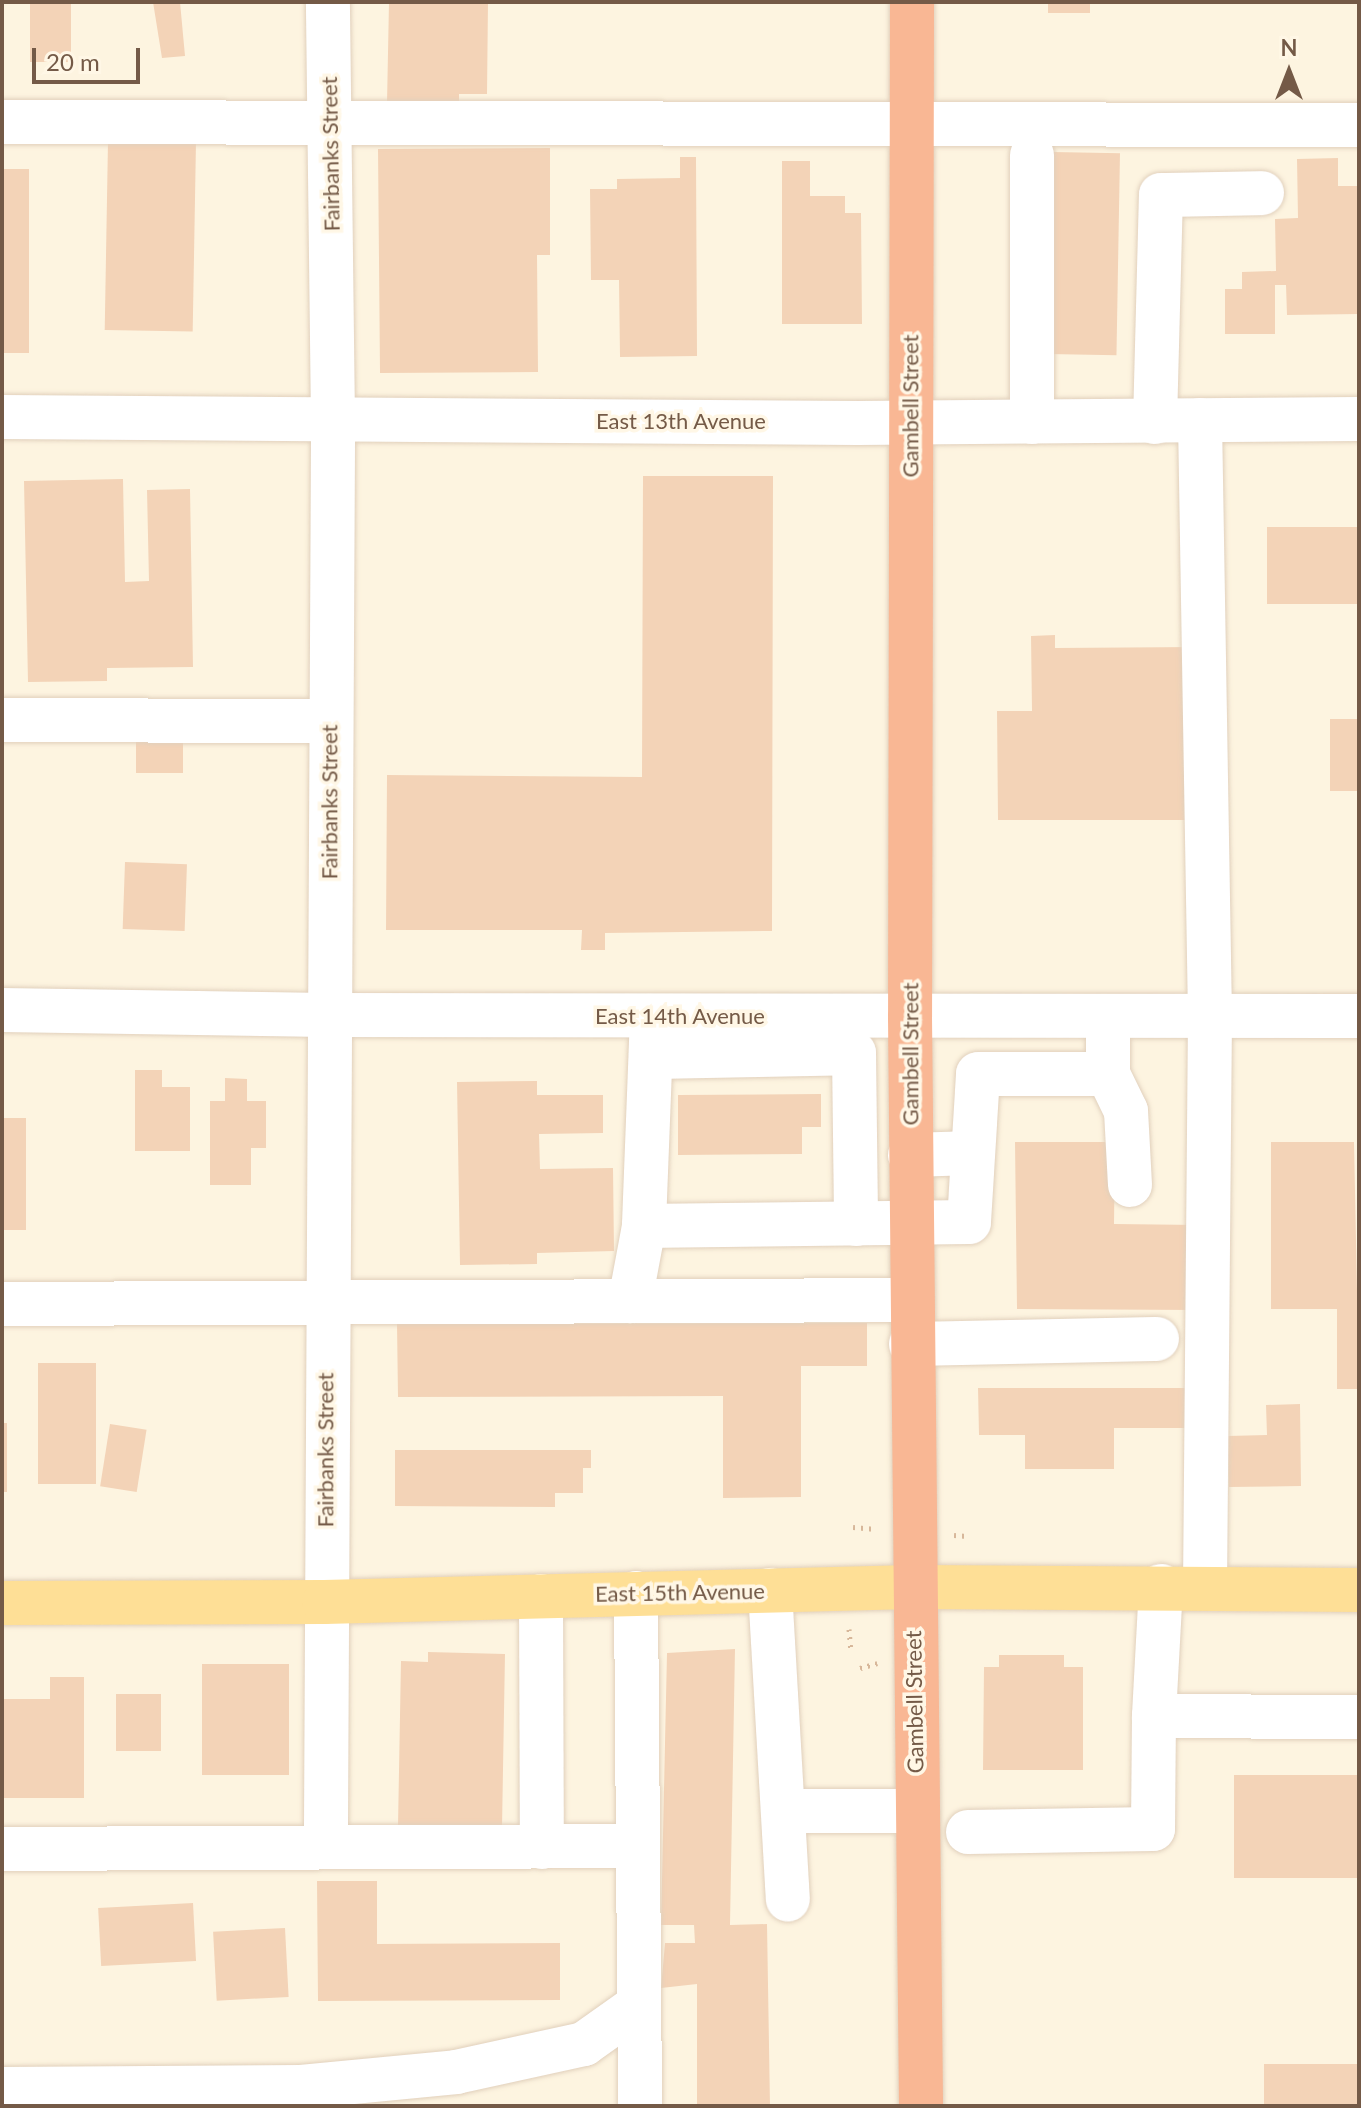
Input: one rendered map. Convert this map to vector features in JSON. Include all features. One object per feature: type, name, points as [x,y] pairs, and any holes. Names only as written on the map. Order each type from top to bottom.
[{"type":"highway","name":"Gambell Street","points":[[912,2],[910,1155],[921,2106]]},
{"type":"main road","name":"East 15th Avenue","points":[[2,1603],[324,1602],[913,1587],[1161,1586],[1359,1590]]},
{"type":"street","name":"Fairbanks Street","points":[[326,1826],[324,1602],[333,420],[328,2]]},
{"type":"street","points":[[2,122],[1359,125]]},
{"type":"street","points":[[1032,155],[1032,422]]},
{"type":"street","points":[[1155,422],[1161,195],[1262,193]]},
{"type":"street","name":"East 13th Avenue","points":[[2,417],[910,423],[1359,419]]},
{"type":"street","points":[[1200,420],[1210,1016],[1205,1588]]},
{"type":"street","points":[[2,720],[330,721]]},
{"type":"street","name":"East 14th Avenue","points":[[2,1010],[327,1015],[652,1036],[910,1017],[1359,1016]]},
{"type":"street","points":[[1108,1017],[1108,1074],[1126,1111],[1130,1185]]},
{"type":"street","points":[[630,1301],[644,1226],[652,1036],[854,1053],[856,1224]]},
{"type":"street","points":[[644,1226],[969,1222],[978,1074],[1108,1074]]},
{"type":"street","points":[[910,1155],[973,1153]]},
{"type":"street","points":[[2,1304],[911,1300]]},
{"type":"street","points":[[911,1344],[1157,1339]]},
{"type":"street","points":[[968,1832],[1153,1829],[1154,1716],[1161,1586]]},
{"type":"street","points":[[770,1590],[788,1899]]},
{"type":"street","points":[[636,1593],[636,2007],[640,2106]]},
{"type":"street","points":[[541,1596],[542,1847]]},
{"type":"street","points":[[1154,1716],[1359,1717]]},
{"type":"street","points":[[784,1811],[916,1811]]},
{"type":"street","points":[[2,1849],[636,1846]]},
{"type":"street","points":[[2,2089],[302,2097],[456,2072],[584,2044],[636,2007]]},
{"type":"building","points":[[30,2],[71,2],[71,62],[30,62]]},
{"type":"building","points":[[153,2],[180,2],[185,56],[162,58]]},
{"type":"building","points":[[389,2],[488,2],[487,94],[459,94],[459,104],[387,103]]},
{"type":"building","points":[[1048,2],[1090,2],[1090,13],[1048,13]]},
{"type":"building","points":[[108,141],[196,143],[193,332],[105,330]]},
{"type":"building","points":[[550,148],[550,255],[537,255],[538,372],[380,373],[378,149]]},
{"type":"building","points":[[1052,152],[1120,153],[1116,355],[1048,354]]},
{"type":"building","points":[[680,157],[696,157],[697,356],[620,357],[619,280],[591,280],[590,189],[617,189],[617,179],[680,178]]},
{"type":"building","points":[[1338,158],[1338,186],[1359,186],[1359,314],[1287,315],[1286,285],[1275,285],[1275,334],[1225,334],[1225,289],[1242,289],[1242,272],[1276,271],[1275,219],[1298,218],[1297,159]]},
{"type":"building","points":[[782,161],[810,161],[810,196],[845,196],[845,213],[861,213],[862,324],[782,324]]},
{"type":"building","points":[[2,169],[29,169],[29,353],[2,353]]},
{"type":"building","points":[[643,476],[773,476],[772,931],[605,933],[605,950],[581,950],[582,930],[386,930],[387,775],[642,777]]},
{"type":"building","points":[[123,479],[125,582],[149,581],[147,490],[190,489],[193,667],[107,668],[107,681],[28,682],[24,481]]},
{"type":"building","points":[[1267,527],[1359,527],[1359,604],[1267,604]]},
{"type":"building","points":[[1055,635],[1055,648],[1197,647],[1198,820],[998,820],[997,711],[1032,711],[1031,636]]},
{"type":"building","points":[[1330,719],[1359,719],[1359,791],[1330,791]]},
{"type":"building","points":[[136,734],[183,734],[183,773],[136,773]]},
{"type":"building","points":[[125,862],[187,864],[185,931],[123,929]]},
{"type":"building","points":[[135,1070],[162,1070],[162,1087],[190,1087],[190,1151],[135,1151]]},
{"type":"building","points":[[225,1078],[247,1079],[247,1101],[266,1101],[266,1148],[251,1148],[251,1185],[210,1185],[210,1101],[225,1101]]},
{"type":"building","points":[[537,1081],[537,1095],[603,1095],[603,1133],[539,1134],[540,1169],[613,1168],[614,1251],[537,1253],[537,1264],[460,1265],[457,1082]]},
{"type":"building","points":[[821,1094],[821,1127],[802,1127],[802,1154],[678,1155],[678,1095]]},
{"type":"building","points":[[2,1118],[26,1118],[26,1230],[2,1230]]},
{"type":"building","points":[[1015,1142],[1115,1142],[1114,1224],[1199,1225],[1198,1310],[1017,1309]]},
{"type":"building","points":[[1271,1142],[1354,1142],[1359,1389],[1337,1389],[1337,1309],[1271,1309]]},
{"type":"building","points":[[867,1323],[867,1366],[801,1366],[801,1497],[723,1498],[723,1396],[398,1397],[397,1324]]},
{"type":"building","points":[[38,1363],[96,1363],[96,1484],[38,1484]]},
{"type":"building","points":[[978,1388],[1186,1388],[1186,1428],[1114,1428],[1114,1469],[1025,1469],[1025,1435],[979,1435]]},
{"type":"building","points":[[1300,1404],[1301,1486],[1229,1487],[1228,1436],[1267,1435],[1266,1405]]},
{"type":"building","points":[[2,1423],[7,1423],[7,1492],[2,1492]]},
{"type":"building","points":[[110,1424],[147,1430],[137,1492],[100,1486]]},
{"type":"building","points":[[395,1450],[591,1450],[591,1468],[583,1468],[583,1493],[555,1493],[555,1507],[395,1506]]},
{"type":"building","points":[[735,1649],[730,1925],[767,1924],[770,2106],[697,2106],[697,1984],[661,1988],[665,1943],[695,1943],[694,1925],[661,1925],[667,1653]]},
{"type":"building","points":[[428,1652],[505,1654],[502,1828],[398,1826],[401,1661],[428,1662]]},
{"type":"building","points":[[999,1655],[1064,1655],[1064,1667],[1083,1667],[1083,1770],[983,1770],[984,1667],[999,1667]]},
{"type":"building","points":[[202,1664],[289,1664],[289,1775],[202,1775]]},
{"type":"building","points":[[50,1677],[84,1677],[84,1798],[2,1798],[2,1699],[50,1699]]},
{"type":"building","points":[[116,1694],[161,1694],[161,1751],[116,1751]]},
{"type":"building","points":[[1234,1775],[1359,1775],[1359,1878],[1234,1878]]},
{"type":"building","points":[[317,1881],[377,1881],[377,1944],[560,1943],[560,2000],[318,2001]]},
{"type":"building","points":[[193,1903],[196,1961],[101,1966],[98,1908]]},
{"type":"building","points":[[285,1928],[289,1997],[217,2001],[213,1932]]},
{"type":"building","points":[[1264,2064],[1359,2064],[1359,2106],[1264,2106]]}]
